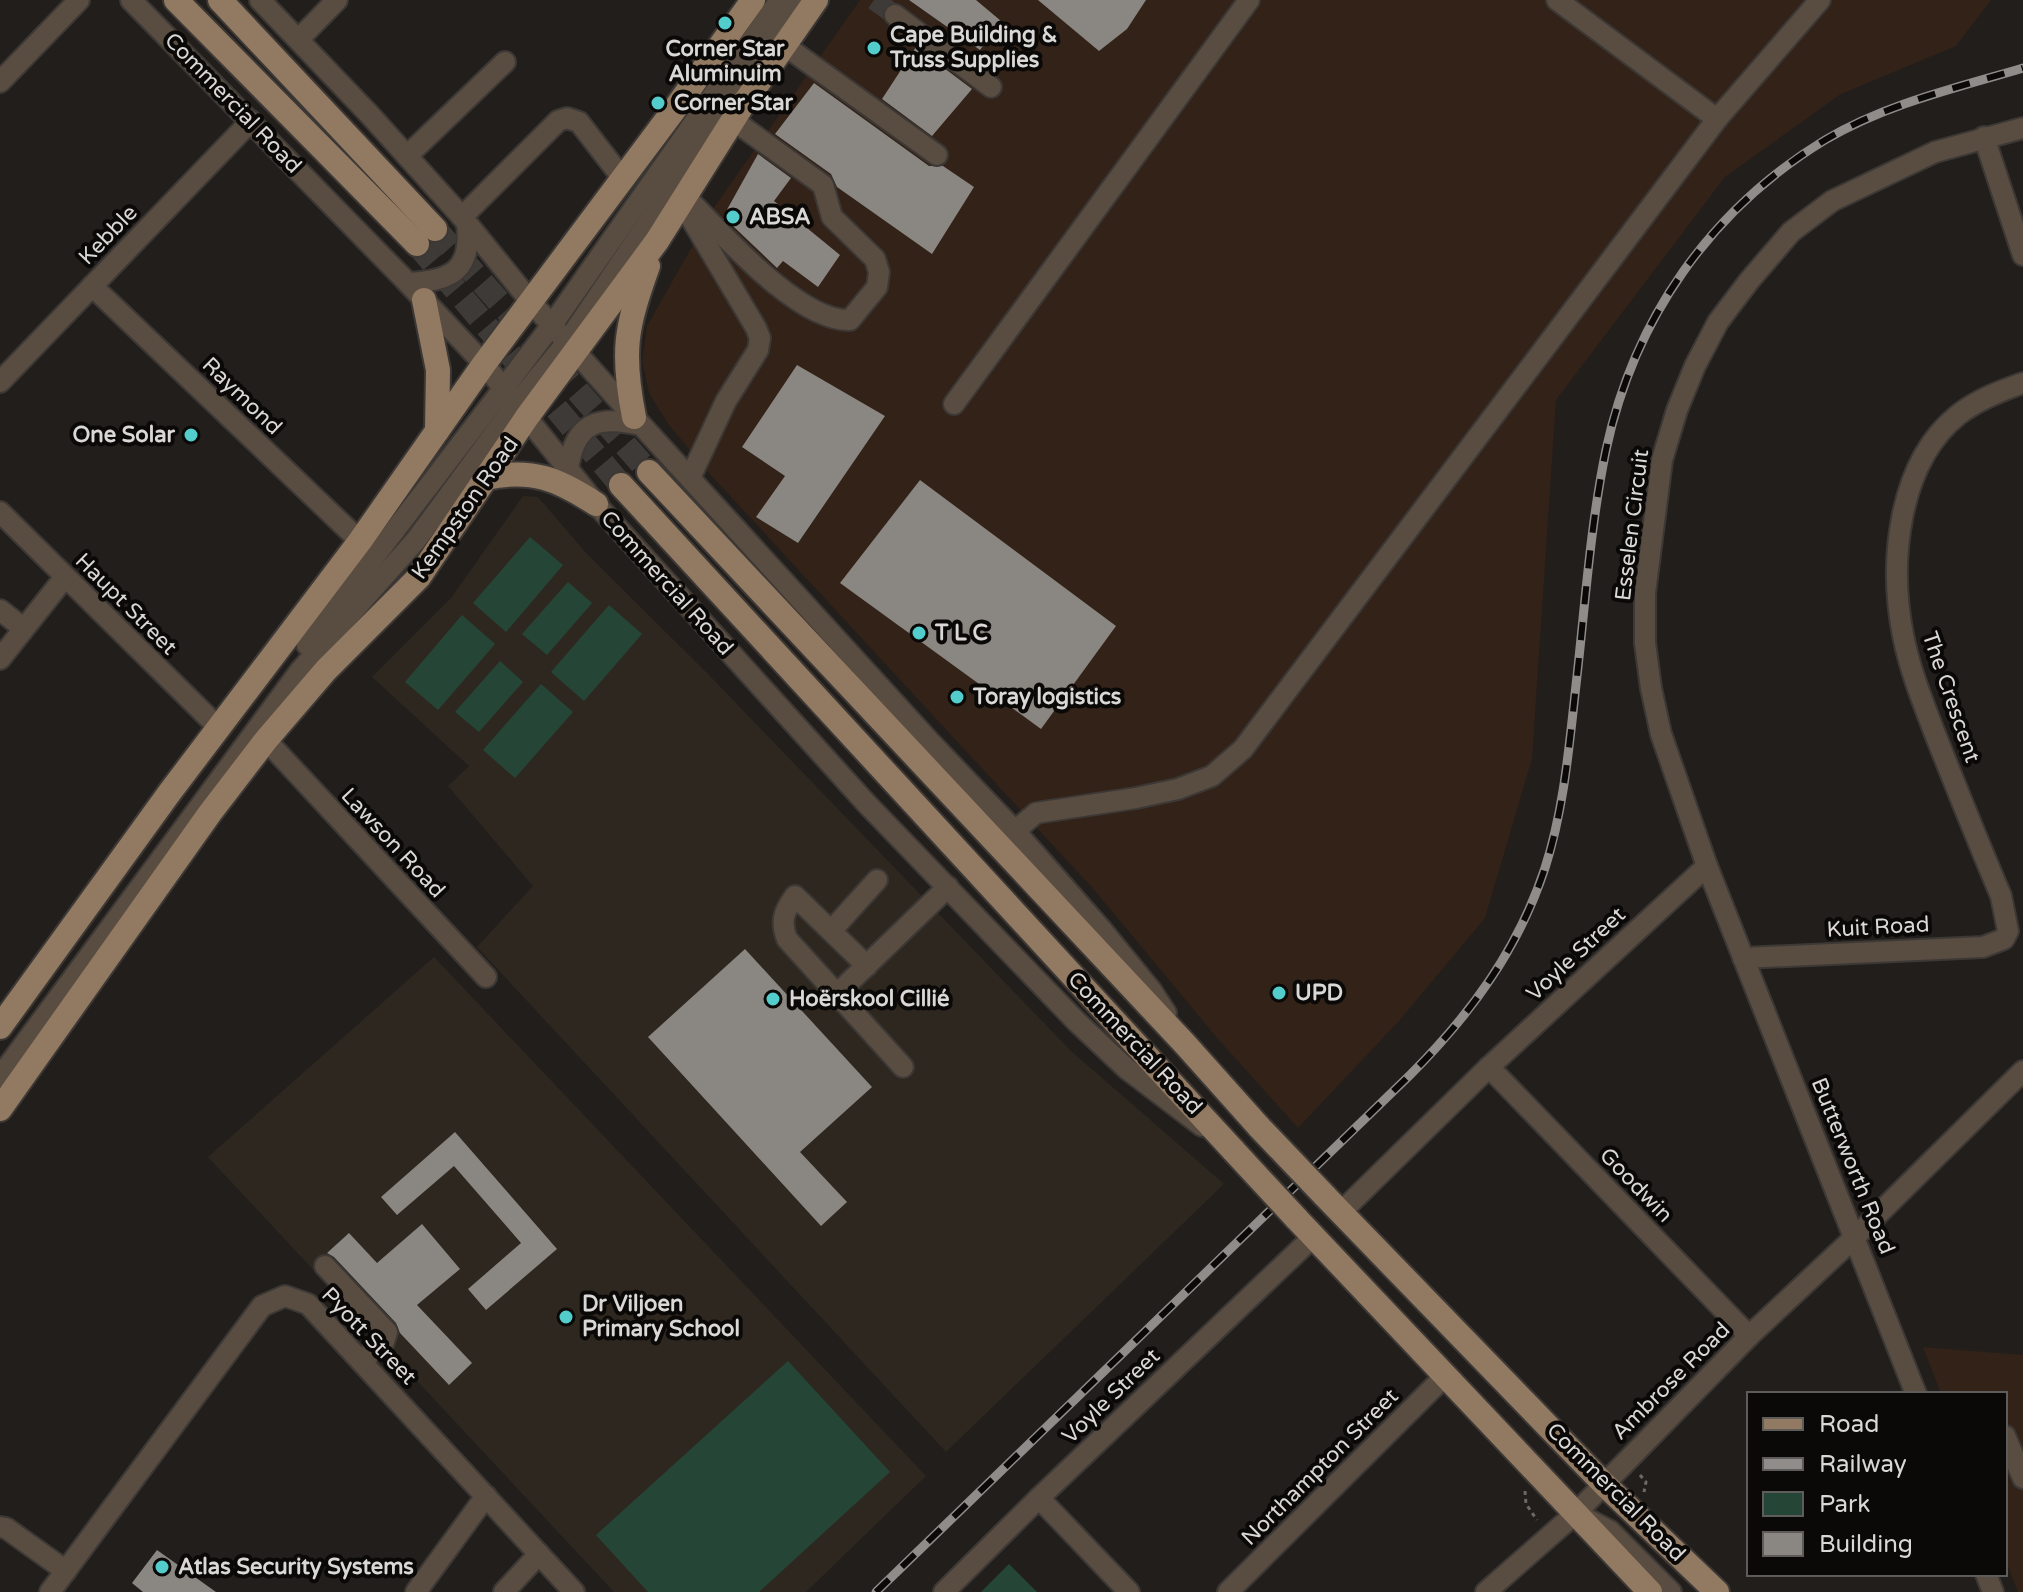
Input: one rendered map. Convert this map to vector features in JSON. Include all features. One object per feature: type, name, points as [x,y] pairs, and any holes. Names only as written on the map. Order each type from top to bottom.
[{"type":"main road","name":"Commercial Road","points":[[176,0],[426,237],[220,0]]},
{"type":"main road","points":[[0,1027],[170,792],[360,541],[484,364],[753,0]]},
{"type":"main road","name":"Kempston Road","points":[[0,1109],[210,813],[266,740],[326,670],[419,577],[486,478],[522,410],[657,241],[733,120],[816,0]]},
{"type":"main road","points":[[637,421],[625,375],[629,324],[657,241]]},
{"type":"main road","points":[[416,292],[438,370],[437,431]]},
{"type":"main road","name":"Commercial Road","points":[[649,472],[1332,1204],[1604,1484],[1717,1592]]},
{"type":"main road","points":[[486,478],[513,474],[539,475],[569,486],[596,504]]},
{"type":"main road","name":"Commercial Road","points":[[621,485],[1313,1237],[1650,1592]]},
{"type":"street","points":[[0,82],[79,0]]},
{"type":"street","name":"Commercial Road","points":[[131,0],[484,364],[596,504],[836,770],[1077,1022],[1161,1097],[1230,1147]]},
{"type":"street","name":"Commercial Road","points":[[260,0],[465,220],[531,302],[637,421],[1015,831],[1151,990],[1185,1044]]},
{"type":"street","points":[[299,39],[337,0]]},
{"type":"street","points":[[0,1060],[137,869],[552,325],[780,0]]},
{"type":"street","points":[[571,346],[799,0]]},
{"type":"street","points":[[954,404],[1249,0]]},
{"type":"street","points":[[1557,0],[1717,119]]},
{"type":"street","points":[[1015,831],[1036,813],[1178,789],[1212,776],[1243,749],[1717,119],[1820,0]]},
{"type":"street","points":[[895,15],[991,87]]},
{"type":"street","points":[[784,45],[937,155]]},
{"type":"street","points":[[407,156],[505,62]]},
{"type":"street","points":[[416,292],[461,267],[469,248],[465,220],[558,121],[567,118],[579,122],[623,179]]},
{"type":"street","points":[[684,200],[774,284],[826,316],[850,320],[877,287],[879,272],[875,259],[832,217],[823,185],[733,120]]},
{"type":"street","name":"Kebble","points":[[0,382],[251,121]]},
{"type":"street","name":"Esselen Circuit","points":[[1743,958],[1661,734],[1645,643],[1645,593],[1658,486],[1662,460],[1677,410],[1718,322],[1791,232],[1832,201],[1935,152],[2023,128]]},
{"type":"street","points":[[1984,137],[2023,255]]},
{"type":"street","points":[[684,200],[760,338],[758,350],[726,401],[690,478]]},
{"type":"street","name":"Raymond","points":[[92,286],[360,541]]},
{"type":"street","name":"The Crescent","points":[[2008,931],[2001,896],[1918,688],[1903,635],[1899,550],[1912,482],[1921,460],[1941,433],[1958,415],[1987,397],[2023,383]]},
{"type":"street","points":[[0,1077],[300,671],[416,540],[522,410]]},
{"type":"street","points":[[568,469],[575,443],[588,426],[611,421],[637,421]]},
{"type":"street","name":"Haupt Street","points":[[0,512],[220,729]]},
{"type":"street","points":[[0,659],[65,577]]},
{"type":"street","points":[[0,610],[23,628]]},
{"type":"street","name":"Lawson Road","points":[[266,740],[486,977]]},
{"type":"street","name":"Voyle Street","points":[[1332,1204],[1489,1067],[1707,866]]},
{"type":"street","points":[[831,931],[877,880]]},
{"type":"street","points":[[838,993],[948,887]]},
{"type":"street","points":[[867,966],[795,896],[785,910],[783,929],[787,939],[903,1067]]},
{"type":"street","name":"Kuit Road","points":[[1743,958],[1983,947],[2004,939],[2008,931]]},
{"type":"street","name":"Butterworth Road","points":[[1743,958],[1915,1392]]},
{"type":"street","name":"Goodwin","points":[[1489,1067],[1749,1336]]},
{"type":"street","points":[[1855,1237],[2023,1071]]},
{"type":"street","name":"Voyle Street","points":[[944,1592],[1313,1237]]},
{"type":"street","name":"Ambrose Road","points":[[1486,1592],[1576,1513],[1749,1336],[1855,1237]]},
{"type":"street","points":[[325,1266],[387,1332],[384,1342],[361,1361]]},
{"type":"street","name":"Pyott Street","points":[[50,1592],[262,1306],[285,1296],[308,1304],[574,1592]]},
{"type":"street","name":"Northampton Street","points":[[1228,1592],[1446,1375]]},
{"type":"street","points":[[2007,1441],[2023,1478]]},
{"type":"street","points":[[1604,1484],[1627,1517],[1700,1592]]},
{"type":"street","points":[[416,1592],[486,1496]]},
{"type":"street","points":[[1039,1498],[1129,1592]]},
{"type":"street","points":[[1576,1513],[1610,1531],[1671,1592]]},
{"type":"street","points":[[0,1527],[6,1528],[66,1571]]},
{"type":"street","points":[[504,1592],[539,1554]]},
{"type":"shaded area","points":[[860,0],[1991,0],[1956,46],[1841,94],[1725,177],[1556,400],[1532,759],[1485,918],[1399,1021],[1298,1128],[1217,1038],[1096,892],[708,472],[668,424],[649,393],[642,361],[647,326],[715,206]]},
{"type":"shaded area","name":"Hoërskool Cillié","points":[[523,496],[538,497],[587,554],[709,675],[1070,1050],[1224,1184],[946,1452],[477,947],[533,886],[448,786],[469,766],[372,677],[451,598]]},
{"type":"shaded area","name":"Dr Viljoen Primary School","points":[[434,957],[926,1476],[806,1592],[614,1592],[208,1157]]},
{"type":"shaded area","points":[[1923,1347],[2023,1355],[2023,1592],[2018,1592],[2007,1564],[2007,1392],[1940,1392]]},
{"type":"green space","points":[[530,537],[563,565],[506,632],[473,603]]},
{"type":"green space","points":[[568,582],[592,603],[547,655],[522,634]]},
{"type":"green space","points":[[609,605],[642,634],[584,701],[551,672]]},
{"type":"green space","points":[[462,615],[495,644],[438,710],[405,682]]},
{"type":"green space","points":[[500,661],[523,682],[479,732],[455,712]]},
{"type":"green space","points":[[541,684],[573,712],[515,778],[483,750]]},
{"type":"green space","points":[[788,1361],[890,1472],[759,1592],[648,1592],[596,1535]]},
{"type":"green space","points":[[1009,1564],[1037,1592],[981,1592]]},
{"type":"building","points":[[909,0],[976,0],[1001,21],[980,50]]},
{"type":"building","points":[[1038,0],[1146,0],[1127,29],[1099,51]]},
{"type":"building","points":[[916,47],[972,89],[932,136],[882,99]]},
{"type":"building","points":[[814,83],[929,166],[943,166],[974,187],[932,254],[837,187],[831,174],[775,134]]},
{"type":"building","points":[[758,154],[791,178],[774,201],[840,255],[818,287],[783,261],[777,268],[724,215]]},
{"type":"building","points":[[797,365],[885,416],[798,543],[756,517],[785,476],[742,447]]},
{"type":"building","points":[[920,480],[1116,626],[1041,729],[840,583]]},
{"type":"building","points":[[745,949],[872,1087],[800,1152],[847,1202],[821,1226],[648,1037]]},
{"type":"building","points":[[455,1132],[557,1249],[486,1310],[468,1289],[521,1243],[454,1166],[397,1215],[381,1197]]},
{"type":"building","points":[[422,1224],[460,1269],[417,1305],[472,1363],[449,1385],[400,1333],[396,1323],[327,1253],[349,1233],[377,1263]]},
{"type":"building","name":"Atlas Security Systems","points":[[157,1550],[216,1592],[143,1592],[132,1583]]},
{"type":"tunnel","points":[[874,0],[895,15]]},
{"type":"tunnel","points":[[435,229],[649,472]]},
{"type":"tunnel","points":[[417,244],[621,485]]},
{"type":"railway","points":[[876,1592],[1410,1075],[1453,1029],[1506,954],[1534,898],[1557,823],[1568,755],[1592,538],[1606,450],[1636,356],[1657,313],[1683,272],[1713,234],[1746,200],[1784,168],[1825,140],[1872,116],[2023,68]]},
{"type":"place","name":"Corner Star Aluminuim","points":[[725,23]]},
{"type":"place","name":"Cape Building & Truss Supplies","points":[[874,48]]},
{"type":"place","name":"Corner Star","points":[[658,103]]},
{"type":"place","name":"ABSA","points":[[733,217]]},
{"type":"place","name":"One Solar","points":[[191,435]]},
{"type":"place","name":"T L C","points":[[919,633]]},
{"type":"place","name":"Toray logistics","points":[[957,697]]},
{"type":"place","name":"UPD","points":[[1279,993]]},
{"type":"place","name":"Hoërskool Cillié","points":[[773,999]]},
{"type":"place","name":"Dr Viljoen Primary School","points":[[566,1317]]},
{"type":"place","name":"Atlas Security Systems","points":[[162,1567]]}]
